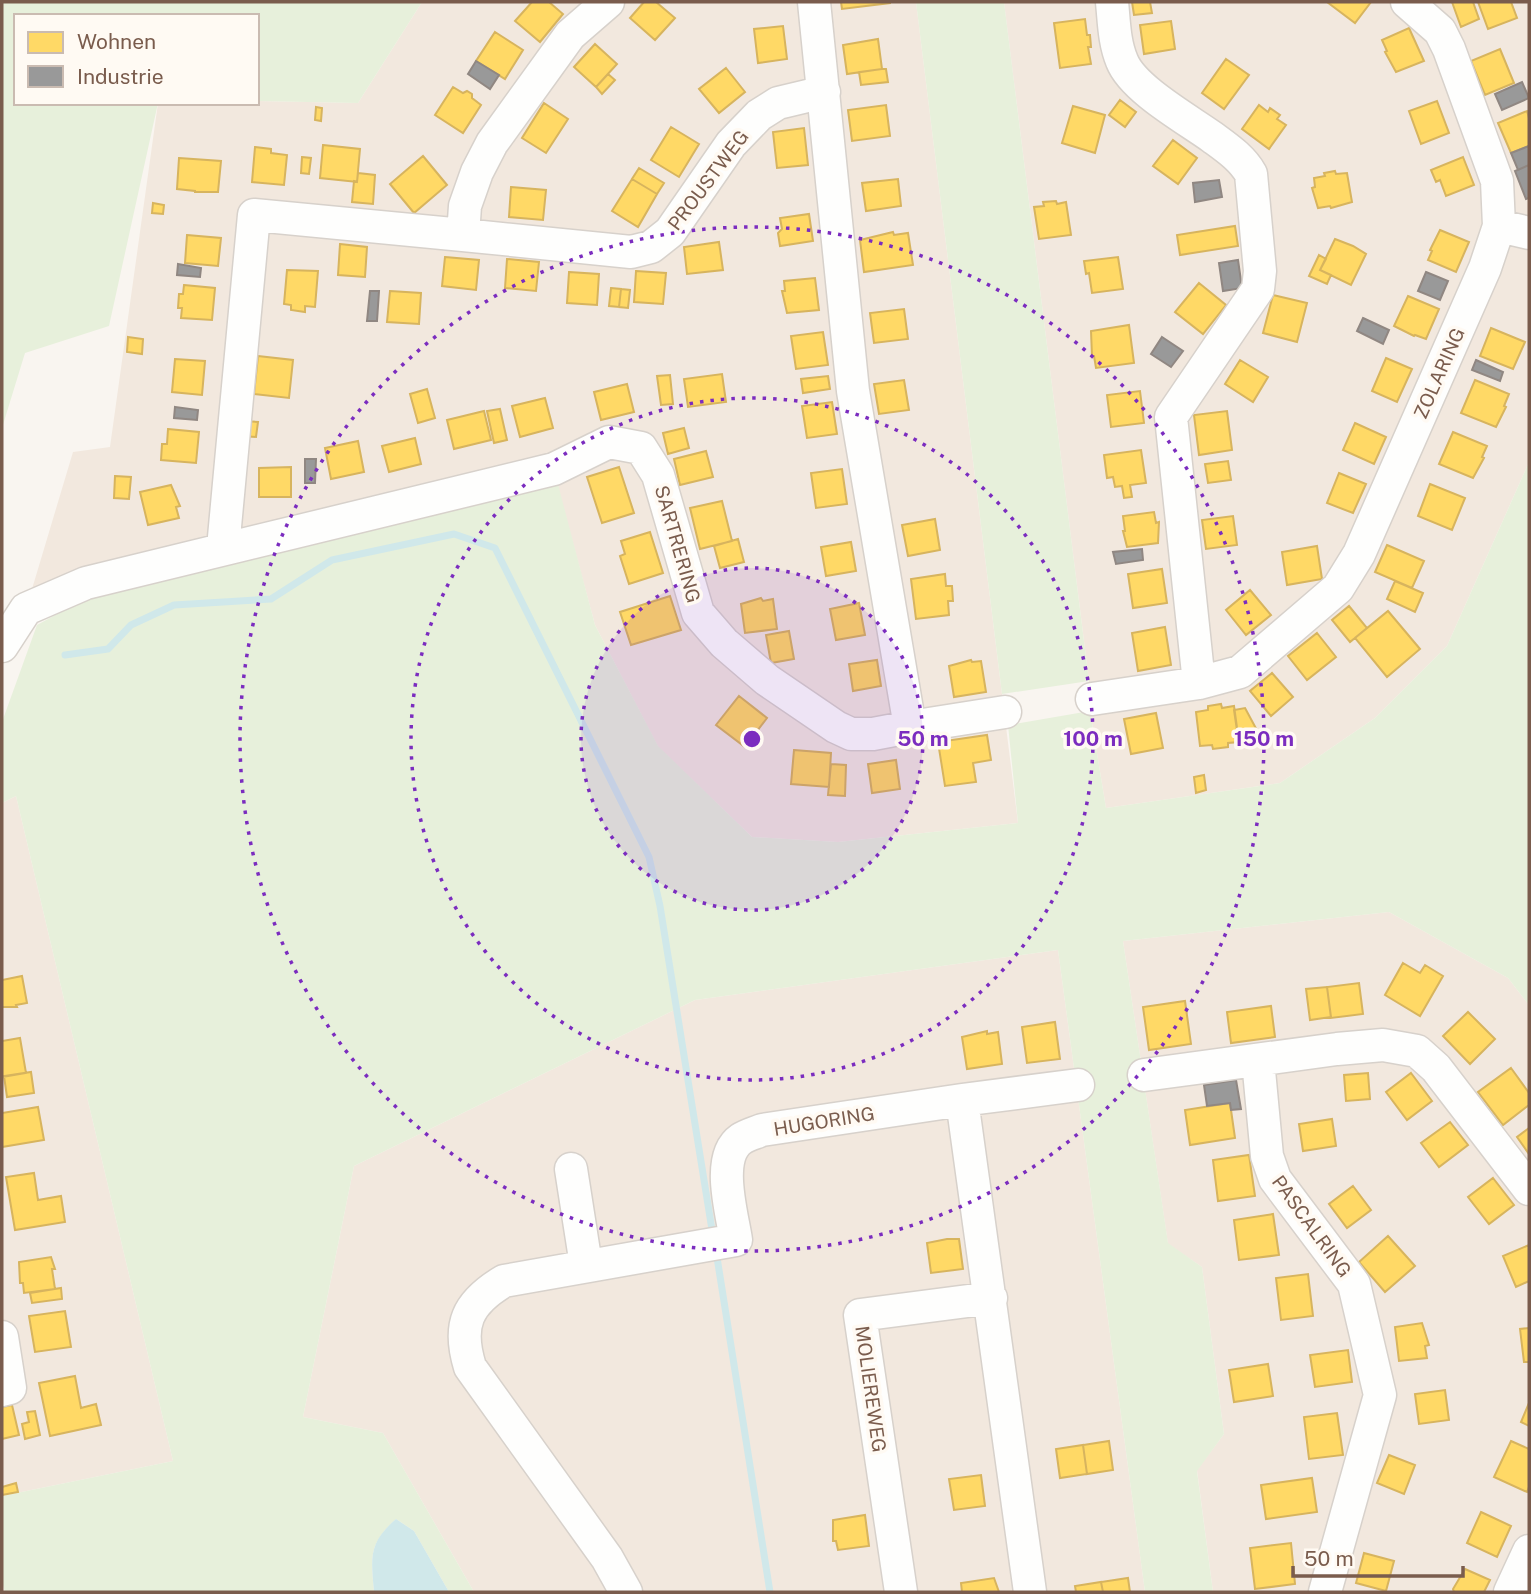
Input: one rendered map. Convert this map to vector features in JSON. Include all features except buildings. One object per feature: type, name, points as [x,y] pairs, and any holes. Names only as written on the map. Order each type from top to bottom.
[{"type":"street","points":[[223,548],[254,215],[463,235],[465,206],[492,143],[570,35],[608,2]]},
{"type":"street","points":[[814,2],[853,391],[910,727]]},
{"type":"street","points":[[1112,2],[1117,47],[1123,64],[1137,83],[1228,149],[1245,163],[1251,174],[1260,271],[1258,289],[1171,417],[1199,684]]},
{"type":"street","name":"ZOLARING","points":[[1092,699],[1199,684],[1240,672],[1338,588],[1359,554],[1485,268],[1514,230],[1449,49],[1440,31],[1407,2]]},
{"type":"street","name":"PROUSTWEG","points":[[463,235],[631,252],[651,247],[670,232],[732,144],[759,115],[778,103],[824,92]]},
{"type":"street","name":"SARTRERING","points":[[2,646],[26,609],[86,583],[554,469],[609,442],[641,448],[657,475],[698,613],[724,643],[767,680],[850,734],[873,734],[1005,712]]},
{"type":"street","points":[[1144,1075],[1383,1045],[1417,1051],[1436,1068],[1529,1189]]},
{"type":"street","name":"PASCALRING","points":[[1258,1060],[1267,1156],[1275,1179],[1354,1284],[1380,1395],[1325,1592]]},
{"type":"street","points":[[1030,1592],[962,1100],[1078,1085]]},
{"type":"street","name":"HUGORING","points":[[626,1592],[607,1558],[470,1367],[464,1347],[465,1327],[471,1309],[485,1293],[504,1281],[736,1240],[726,1178],[730,1154],[740,1140],[762,1130],[962,1100]]},
{"type":"street","points":[[571,1169],[586,1265]]},
{"type":"street","name":"MOLIEREWEG","points":[[901,1592],[860,1315],[991,1298]]},
{"type":"street","points":[[2,1337],[10,1388],[2,1390]]},
{"type":"street","points":[[1510,1592],[1529,1551]]},
{"type":"shaded area","points":[[422,2],[916,2],[1018,823],[838,842],[752,837],[658,747],[595,625],[553,469],[26,609],[73,452],[110,447],[158,105],[259,105],[259,101],[358,103]]},
{"type":"shaded area","points":[[1004,2],[1529,2],[1529,462],[1447,646],[1375,718],[1280,783],[1106,808],[1090,711],[1089,681]]},
{"type":"shaded area","points":[[16,796],[173,1461],[2,1496],[2,803]]},
{"type":"shaded area","points":[[1389,912],[1508,978],[1529,1005],[1529,1592],[1213,1592],[1197,1470],[1224,1434],[1202,1267],[1168,1244],[1123,941]]},
{"type":"shaded area","points":[[1058,950],[1145,1592],[474,1592],[383,1433],[303,1417],[354,1166],[695,1000]]},
{"type":"green space","points":[[2,2],[422,2],[358,103],[259,101],[259,14],[14,14],[14,105],[158,105],[109,326],[25,353],[2,428]]},
{"type":"green space","points":[[916,2],[1004,2],[1089,681],[1002,694]]},
{"type":"green space","points":[[1529,462],[1529,1005],[1508,978],[1389,912],[1123,941],[1168,1243],[1202,1267],[1224,1434],[1197,1471],[1213,1592],[1145,1592],[1058,950],[695,1000],[354,1166],[303,1417],[383,1433],[474,1592],[449,1592],[414,1531],[396,1519],[380,1536],[373,1552],[374,1592],[5,1592],[2,1582],[2,1496],[173,1461],[16,796],[2,803],[2,722],[37,625],[107,587],[554,469],[595,625],[658,746],[752,837],[838,842],[1018,823],[1008,725],[1090,711],[1106,808],[1280,783],[1375,718],[1447,646]]},
{"type":"water","points":[[396,1519],[414,1531],[449,1592],[374,1592],[373,1552],[380,1536]]},
{"type":"waterway","points":[[65,655],[108,649],[131,625],[174,605],[271,599],[332,560],[454,534],[495,548],[649,857],[660,906],[713,1236]]},
{"type":"waterway","points":[[716,1251],[770,1592]]}]
